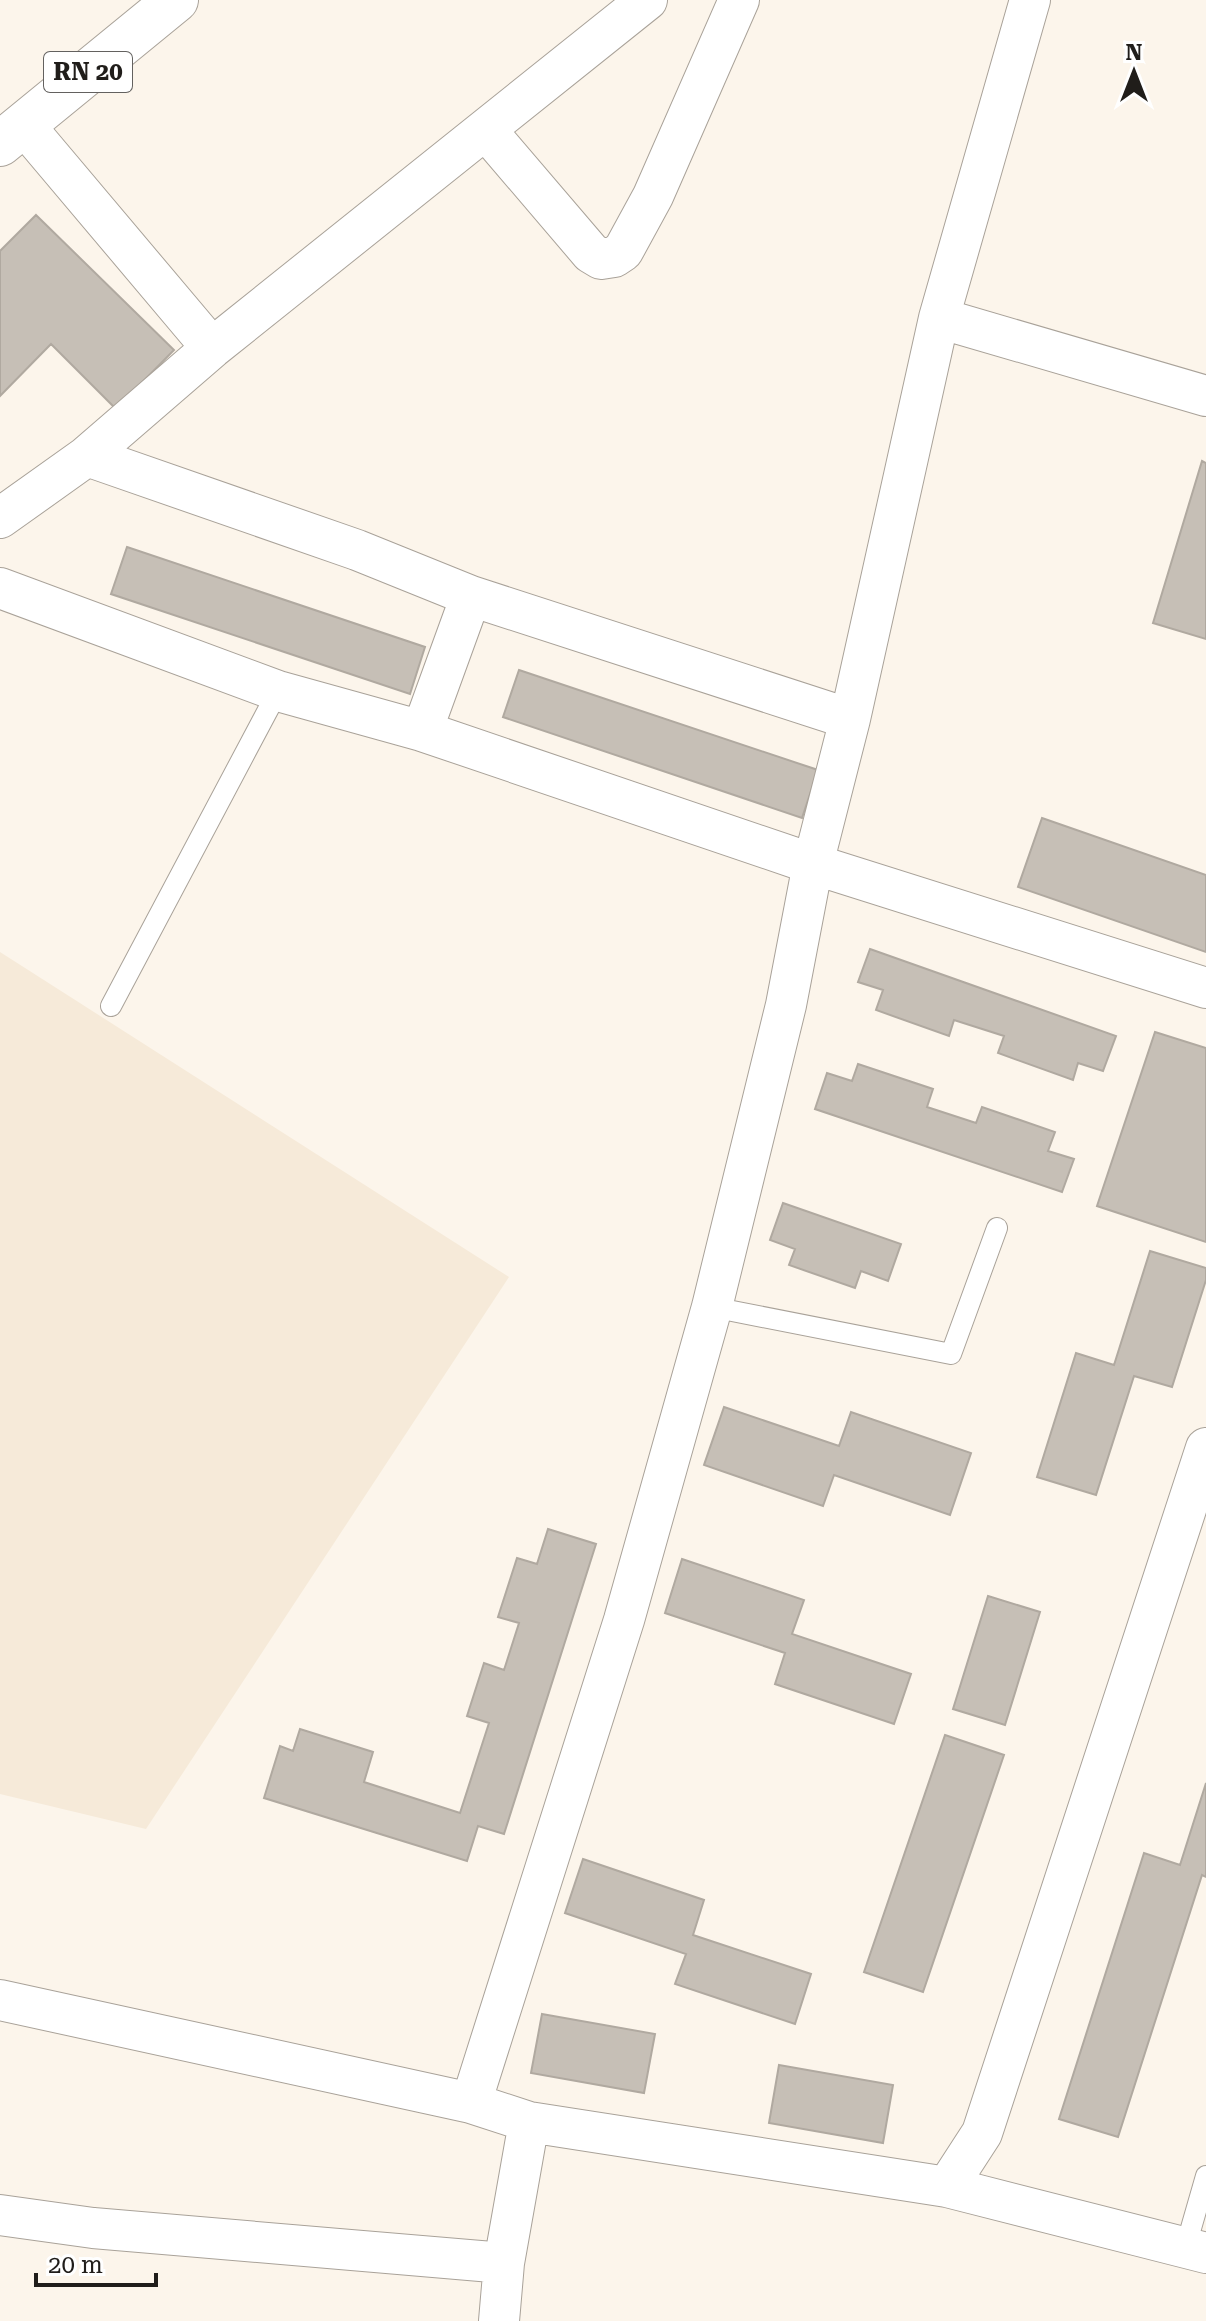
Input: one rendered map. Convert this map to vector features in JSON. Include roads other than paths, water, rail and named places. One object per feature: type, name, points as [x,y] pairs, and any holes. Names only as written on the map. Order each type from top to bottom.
[{"type":"main road","name":"RN 20","points":[[12,134],[176,0]]},
{"type":"street","points":[[0,518],[87,456],[212,348],[647,0]]},
{"type":"street","points":[[486,130],[591,253],[601,259],[614,257],[623,251],[653,196],[739,0]]},
{"type":"street","points":[[471,2103],[624,1620],[712,1307],[786,1005],[813,864],[850,719],[939,318],[1030,0]]},
{"type":"street","points":[[12,134],[212,348]]},
{"type":"street","points":[[939,318],[1206,396]]},
{"type":"street","points":[[87,456],[357,550],[471,596],[850,719]]},
{"type":"street","points":[[0,588],[278,691],[422,731],[813,864],[1206,988]]},
{"type":"street","points":[[422,731],[471,596]]},
{"type":"street","points":[[947,2187],[982,2133],[1206,1448]]},
{"type":"street","points":[[0,2000],[471,2103],[529,2122],[947,2187],[1196,2251]]},
{"type":"street","points":[[499,2321],[504,2263],[529,2122]]},
{"type":"street","points":[[982,2133],[1016,2205]]},
{"type":"street","points":[[0,2215],[93,2228],[504,2263]]},
{"type":"lane","points":[[111,1006],[278,691]]},
{"type":"lane","points":[[712,1307],[951,1354],[997,1228]]},
{"type":"lane","points":[[1196,2251],[1206,2176]]}]
